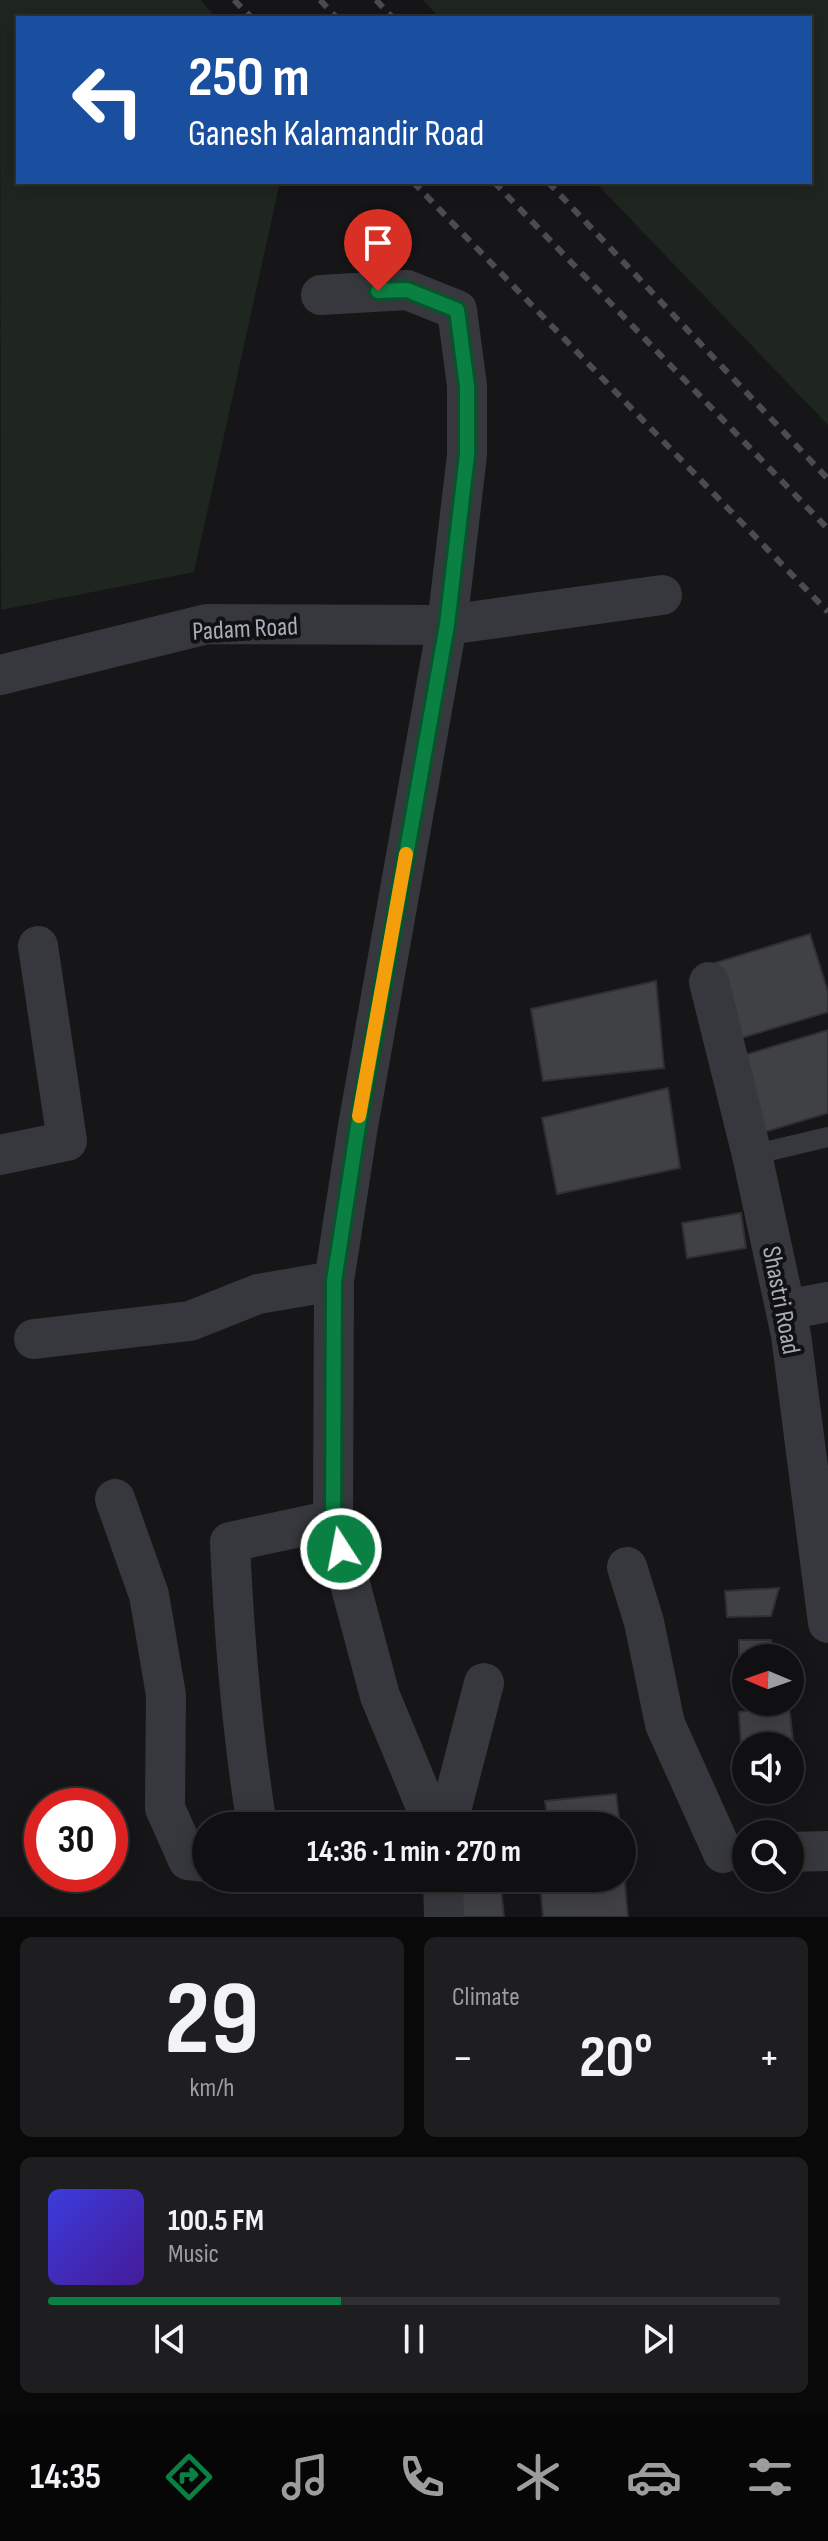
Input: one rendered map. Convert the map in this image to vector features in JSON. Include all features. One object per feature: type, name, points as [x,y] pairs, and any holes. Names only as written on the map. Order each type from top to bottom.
[{"type":"street","points":[[321,295],[407,290],[457,310],[467,386],[467,455],[447,625],[358,1126],[334,1281],[333,1520],[380,1696],[428,1812]]},
{"type":"street","name":"Padam Road","points":[[0,675],[207,624],[447,625],[662,595]]},
{"type":"street","points":[[0,1155],[67,1141],[38,946]]},
{"type":"street","name":"Shastri Road","points":[[709,982],[786,1310],[822,1535],[828,1623]]},
{"type":"street","points":[[34,1339],[190,1321],[258,1294],[334,1281]]},
{"type":"street","points":[[786,1310],[828,1302]]},
{"type":"street","points":[[115,1499],[149,1595],[166,1695],[165,1808],[188,1860],[192,1860]]},
{"type":"street","points":[[255,1812],[247,1767],[230,1542],[333,1520]]},
{"type":"street","points":[[627,1567],[644,1622],[665,1724],[721,1853]]},
{"type":"street","points":[[451,1812],[484,1683]]},
{"type":"street","points":[[804,1852],[828,1851]]},
{"type":"street","points":[[443,1892],[444,1917]]},
{"type":"lane","points":[[752,1155],[828,1137]]},
{"type":"shaded area","points":[[0,0],[201,0],[214,16],[16,16],[16,184],[280,184],[194,572],[1,610]]},
{"type":"shaded area","points":[[423,0],[828,0],[828,425],[597,184],[812,184],[812,16],[438,16]]},
{"type":"building","points":[[810,934],[828,992],[828,1012],[738,1039],[715,963]]},
{"type":"building","points":[[656,981],[664,1068],[543,1081],[531,1009]]},
{"type":"building","points":[[828,1030],[828,1113],[761,1133],[738,1057]]},
{"type":"building","points":[[668,1088],[680,1168],[557,1194],[542,1118]]},
{"type":"building","points":[[741,1213],[746,1248],[687,1258],[682,1223]]},
{"type":"building","points":[[779,1588],[771,1616],[727,1617],[725,1591]]},
{"type":"building","points":[[739,1640],[771,1640],[771,1644],[739,1644]]},
{"type":"building","points":[[739,1716],[790,1716],[792,1732],[740,1732]]},
{"type":"building","points":[[616,1794],[618,1812],[546,1812],[545,1801]]},
{"type":"building","points":[[456,1892],[502,1892],[504,1917],[459,1917]]},
{"type":"building","points":[[541,1892],[626,1892],[628,1917],[543,1917]]},
{"type":"railway","points":[[234,0],[250,16]]},
{"type":"railway","points":[[320,0],[335,16]]},
{"type":"railway","points":[[376,0],[391,16]]},
{"type":"railway","points":[[415,184],[828,612]]},
{"type":"railway","points":[[496,184],[828,529]]},
{"type":"railway","points":[[550,184],[828,479]]},
{"type":"slow traffic","points":[[359,1116],[406,854]]},
{"type":"route","points":[[341,1549],[333,1520],[334,1281],[358,1126],[447,625],[467,455],[467,386],[457,310],[407,290],[378,291]]}]
